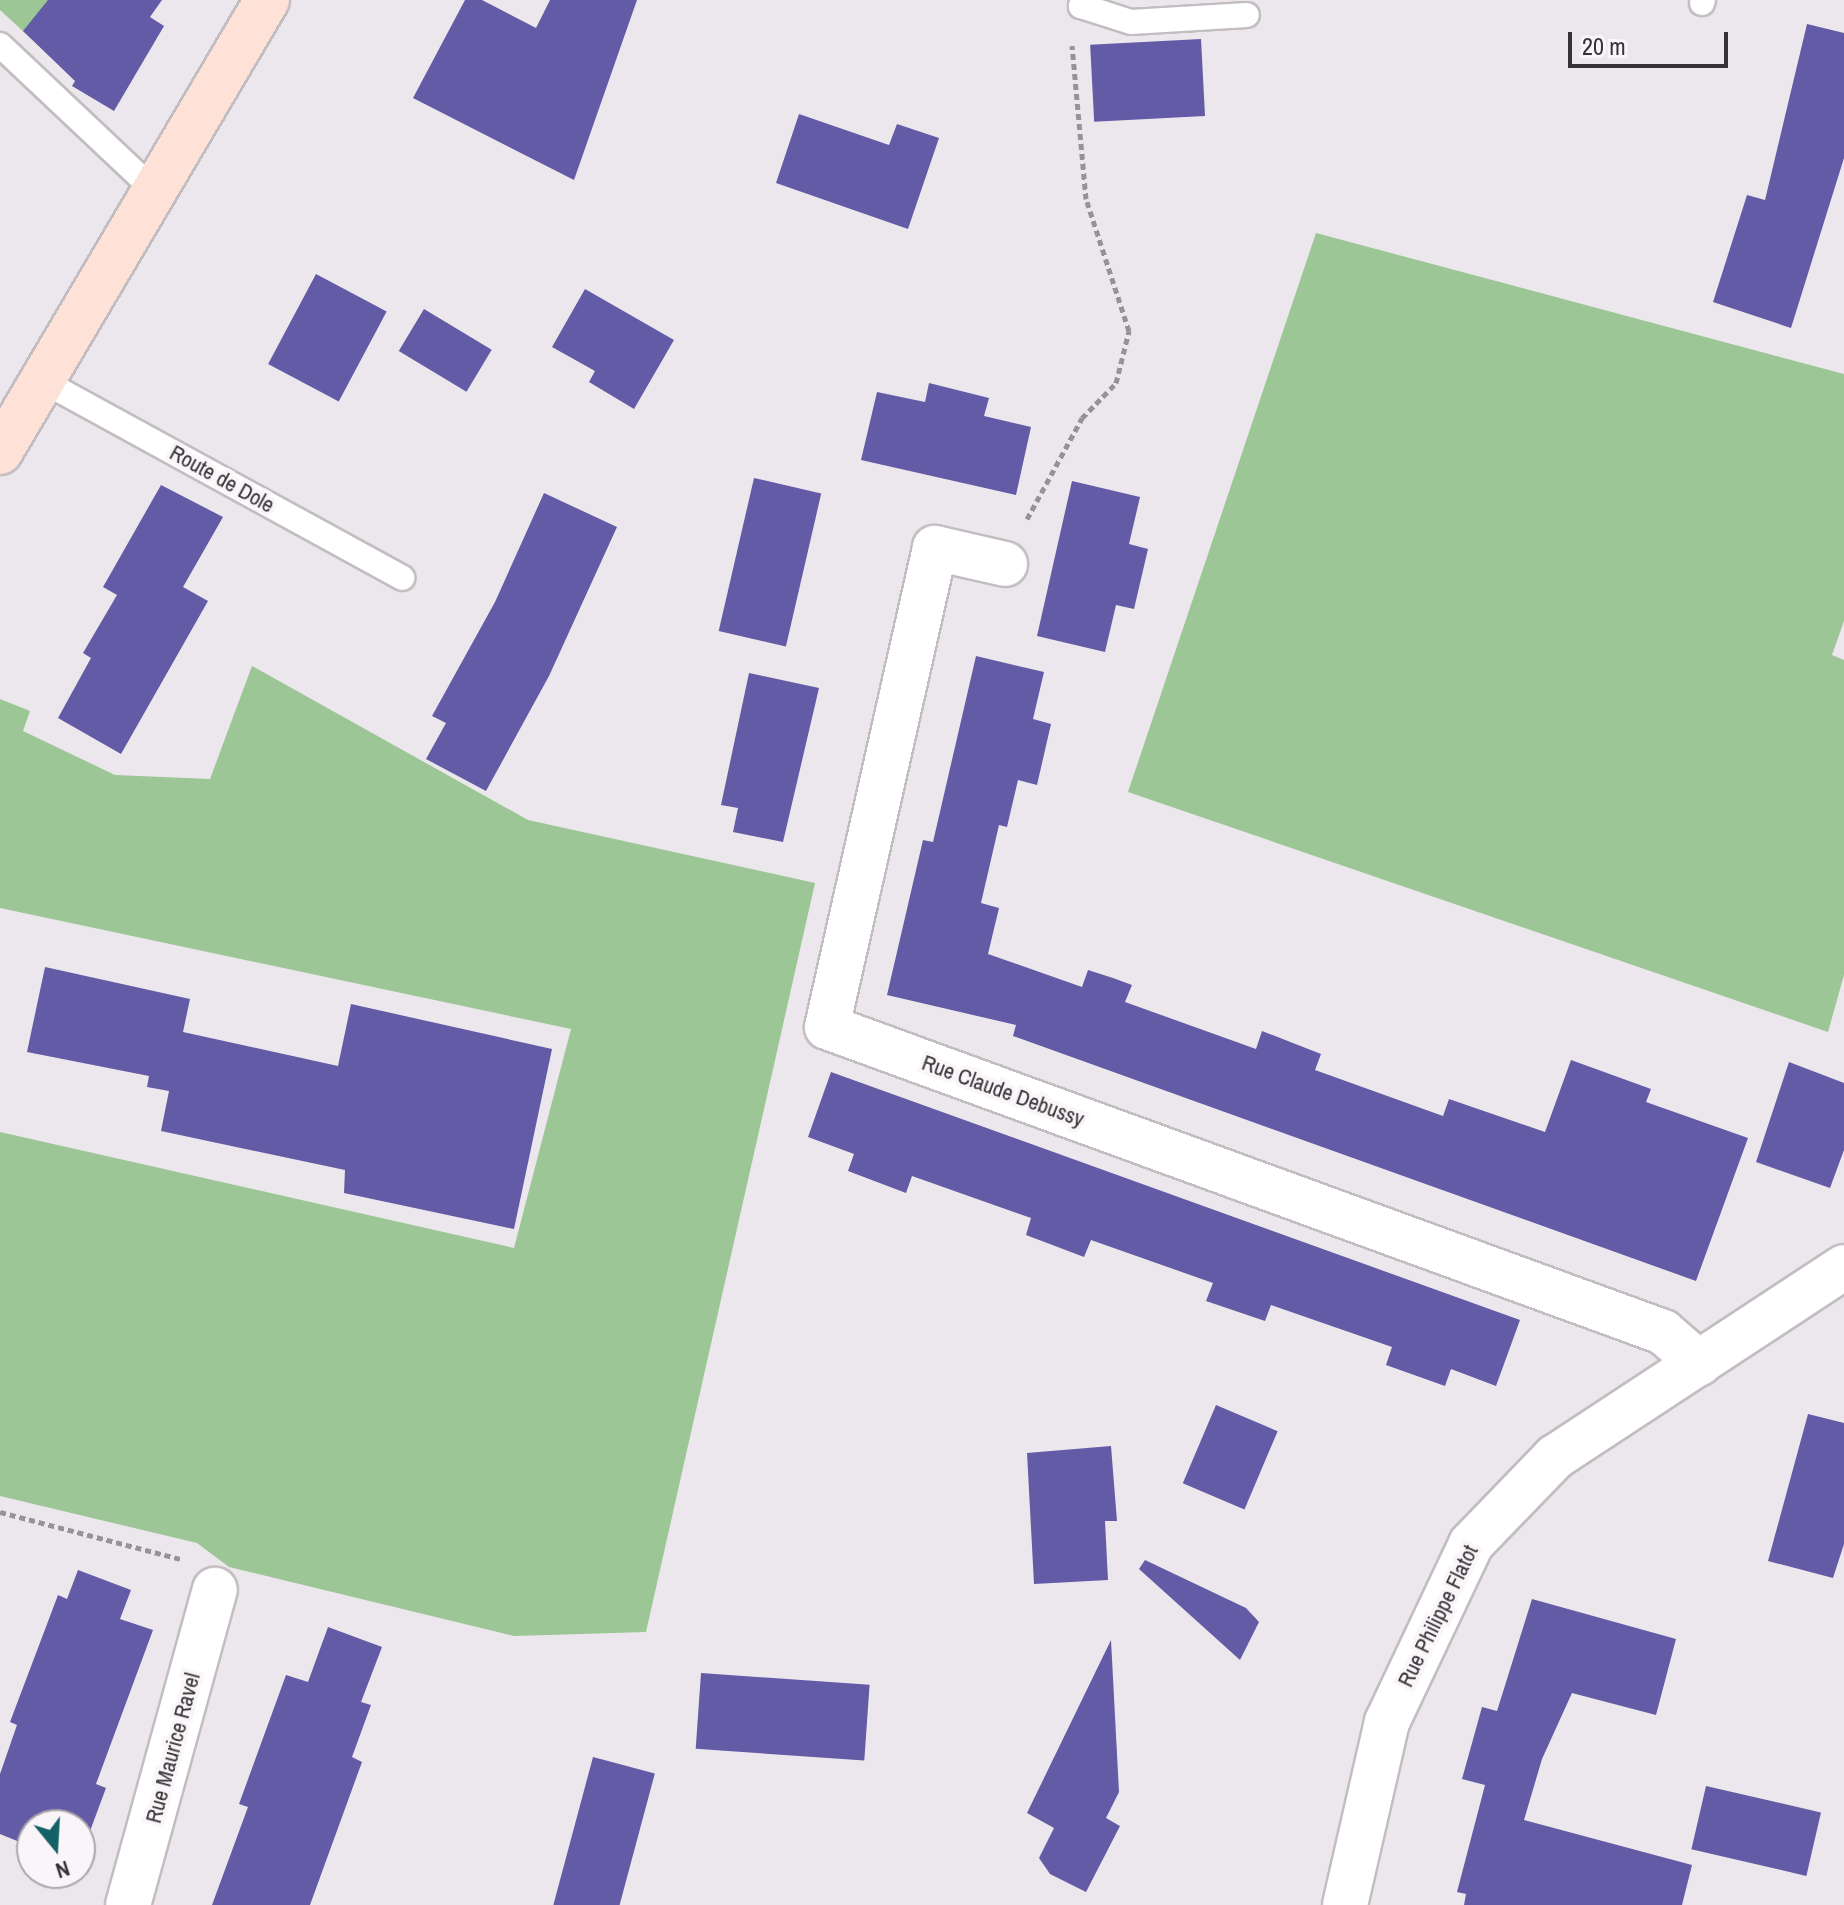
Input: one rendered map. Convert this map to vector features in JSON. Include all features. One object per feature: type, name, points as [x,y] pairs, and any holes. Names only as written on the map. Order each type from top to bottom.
[{"type":"main road","points":[[0,452],[267,0]]},
{"type":"street","name":"Rue Claude Debussy","points":[[1005,564],[935,548],[827,1027],[1663,1332],[1699,1363]]},
{"type":"street","name":"Rue Philippe Flatot","points":[[1345,1905],[1387,1722],[1471,1544],[1555,1457],[1844,1267]]},
{"type":"street","name":"Rue Maurice Ravel","points":[[128,1905],[215,1590]]},
{"type":"lane","points":[[1082,3],[1131,22],[1247,15]]},
{"type":"lane","points":[[0,45],[154,190]]},
{"type":"lane","name":"Route de Dole","points":[[41,380],[402,578]]},
{"type":"path","points":[[1005,564],[1045,479],[1082,418],[1116,383],[1129,331],[1086,199],[1070,59],[1082,3]]},
{"type":"path","points":[[0,1512],[175,1554],[215,1590]]},
{"type":"green space","points":[[0,0],[110,0],[76,80],[0,10]]},
{"type":"green space","points":[[1316,233],[1844,374],[1844,621],[1832,655],[1844,660],[1844,975],[1828,1032],[1128,792]]},
{"type":"green space","points":[[252,666],[528,820],[815,883],[646,1632],[514,1636],[229,1567],[197,1543],[0,1496],[0,1132],[514,1248],[571,1029],[0,908],[0,699],[30,711],[23,731],[115,775],[210,779]]},
{"type":"building","points":[[48,0],[162,0],[150,17],[164,26],[114,111],[72,86],[75,81],[23,31]]},
{"type":"building","points":[[465,0],[482,0],[536,28],[550,0],[637,0],[574,180],[413,98]]},
{"type":"building","points":[[1807,24],[1844,33],[1844,158],[1791,328],[1713,302],[1747,195],[1765,200]]},
{"type":"building","points":[[1201,39],[1205,116],[1094,122],[1090,45]]},
{"type":"building","points":[[799,114],[889,145],[897,124],[939,138],[908,229],[776,183]]},
{"type":"building","points":[[316,274],[387,312],[339,402],[268,364]]},
{"type":"building","points":[[585,289],[674,340],[634,409],[589,382],[595,371],[552,347]]},
{"type":"building","points":[[424,309],[492,350],[466,392],[399,351]]},
{"type":"building","points":[[929,383],[989,398],[984,416],[1031,427],[1016,495],[861,460],[877,392],[925,402]]},
{"type":"building","points":[[754,478],[821,494],[786,646],[719,631]]},
{"type":"building","points":[[1072,481],[1140,497],[1129,544],[1148,549],[1134,609],[1116,605],[1105,652],[1037,636]]},
{"type":"building","points":[[161,485],[223,517],[183,587],[208,601],[121,754],[58,718],[91,658],[83,653],[117,595],[103,587]]},
{"type":"building","points":[[544,493],[617,527],[549,676],[486,791],[426,759],[446,723],[432,716],[495,602]]},
{"type":"building","points":[[976,656],[1044,672],[1033,719],[1051,724],[1037,785],[1018,780],[1007,827],[999,825],[981,903],[999,908],[988,954],[1082,987],[1088,970],[1113,978],[1132,985],[1125,1002],[1256,1049],[1262,1031],[1321,1054],[1315,1070],[1443,1116],[1449,1099],[1545,1132],[1571,1060],[1651,1089],[1646,1102],[1748,1138],[1696,1281],[1013,1036],[1016,1025],[887,995],[923,840],[933,842]]},
{"type":"building","points":[[749,673],[819,688],[783,842],[733,832],[738,808],[721,805]]},
{"type":"building","points":[[45,967],[190,999],[183,1032],[338,1066],[351,1004],[552,1049],[514,1229],[344,1193],[345,1170],[161,1131],[169,1091],[147,1087],[149,1076],[27,1052]]},
{"type":"building","points":[[1789,1062],[1844,1083],[1844,1150],[1830,1188],[1756,1162]]},
{"type":"building","points":[[831,1072],[1520,1320],[1496,1386],[1451,1369],[1445,1386],[1386,1365],[1392,1347],[1271,1305],[1265,1321],[1206,1301],[1213,1283],[1091,1240],[1084,1257],[1026,1235],[1031,1218],[912,1176],[906,1193],[848,1171],[854,1154],[808,1137]]},
{"type":"building","points":[[1216,1405],[1278,1431],[1244,1509],[1183,1483]]},
{"type":"building","points":[[1808,1414],[1844,1423],[1844,1544],[1833,1578],[1768,1561]]},
{"type":"building","points":[[1111,1446],[1117,1521],[1105,1521],[1108,1580],[1034,1584],[1027,1453]]},
{"type":"building","points":[[1145,1560],[1246,1608],[1259,1622],[1240,1660],[1139,1569]]},
{"type":"building","points":[[78,1570],[131,1590],[120,1619],[153,1630],[96,1784],[106,1788],[96,1815],[96,1809],[16,1809],[16,1840],[0,1834],[0,1774],[17,1725],[10,1722],[58,1595],[67,1599]]},
{"type":"building","points":[[1532,1599],[1676,1639],[1656,1715],[1572,1693],[1542,1759],[1524,1820],[1692,1865],[1682,1905],[1464,1905],[1466,1894],[1457,1892],[1485,1785],[1462,1779],[1482,1707],[1497,1711]]},
{"type":"building","points":[[328,1627],[382,1647],[361,1702],[371,1705],[352,1757],[362,1762],[310,1905],[212,1905],[248,1807],[239,1804],[286,1675],[308,1682]]},
{"type":"building","points":[[1111,1640],[1119,1792],[1106,1818],[1120,1826],[1086,1892],[1050,1874],[1039,1858],[1054,1828],[1027,1813]]},
{"type":"building","points":[[701,1673],[870,1685],[864,1761],[696,1749]]},
{"type":"building","points":[[593,1757],[655,1774],[620,1905],[553,1905]]},
{"type":"building","points":[[1706,1786],[1821,1813],[1806,1876],[1691,1849]]}]
